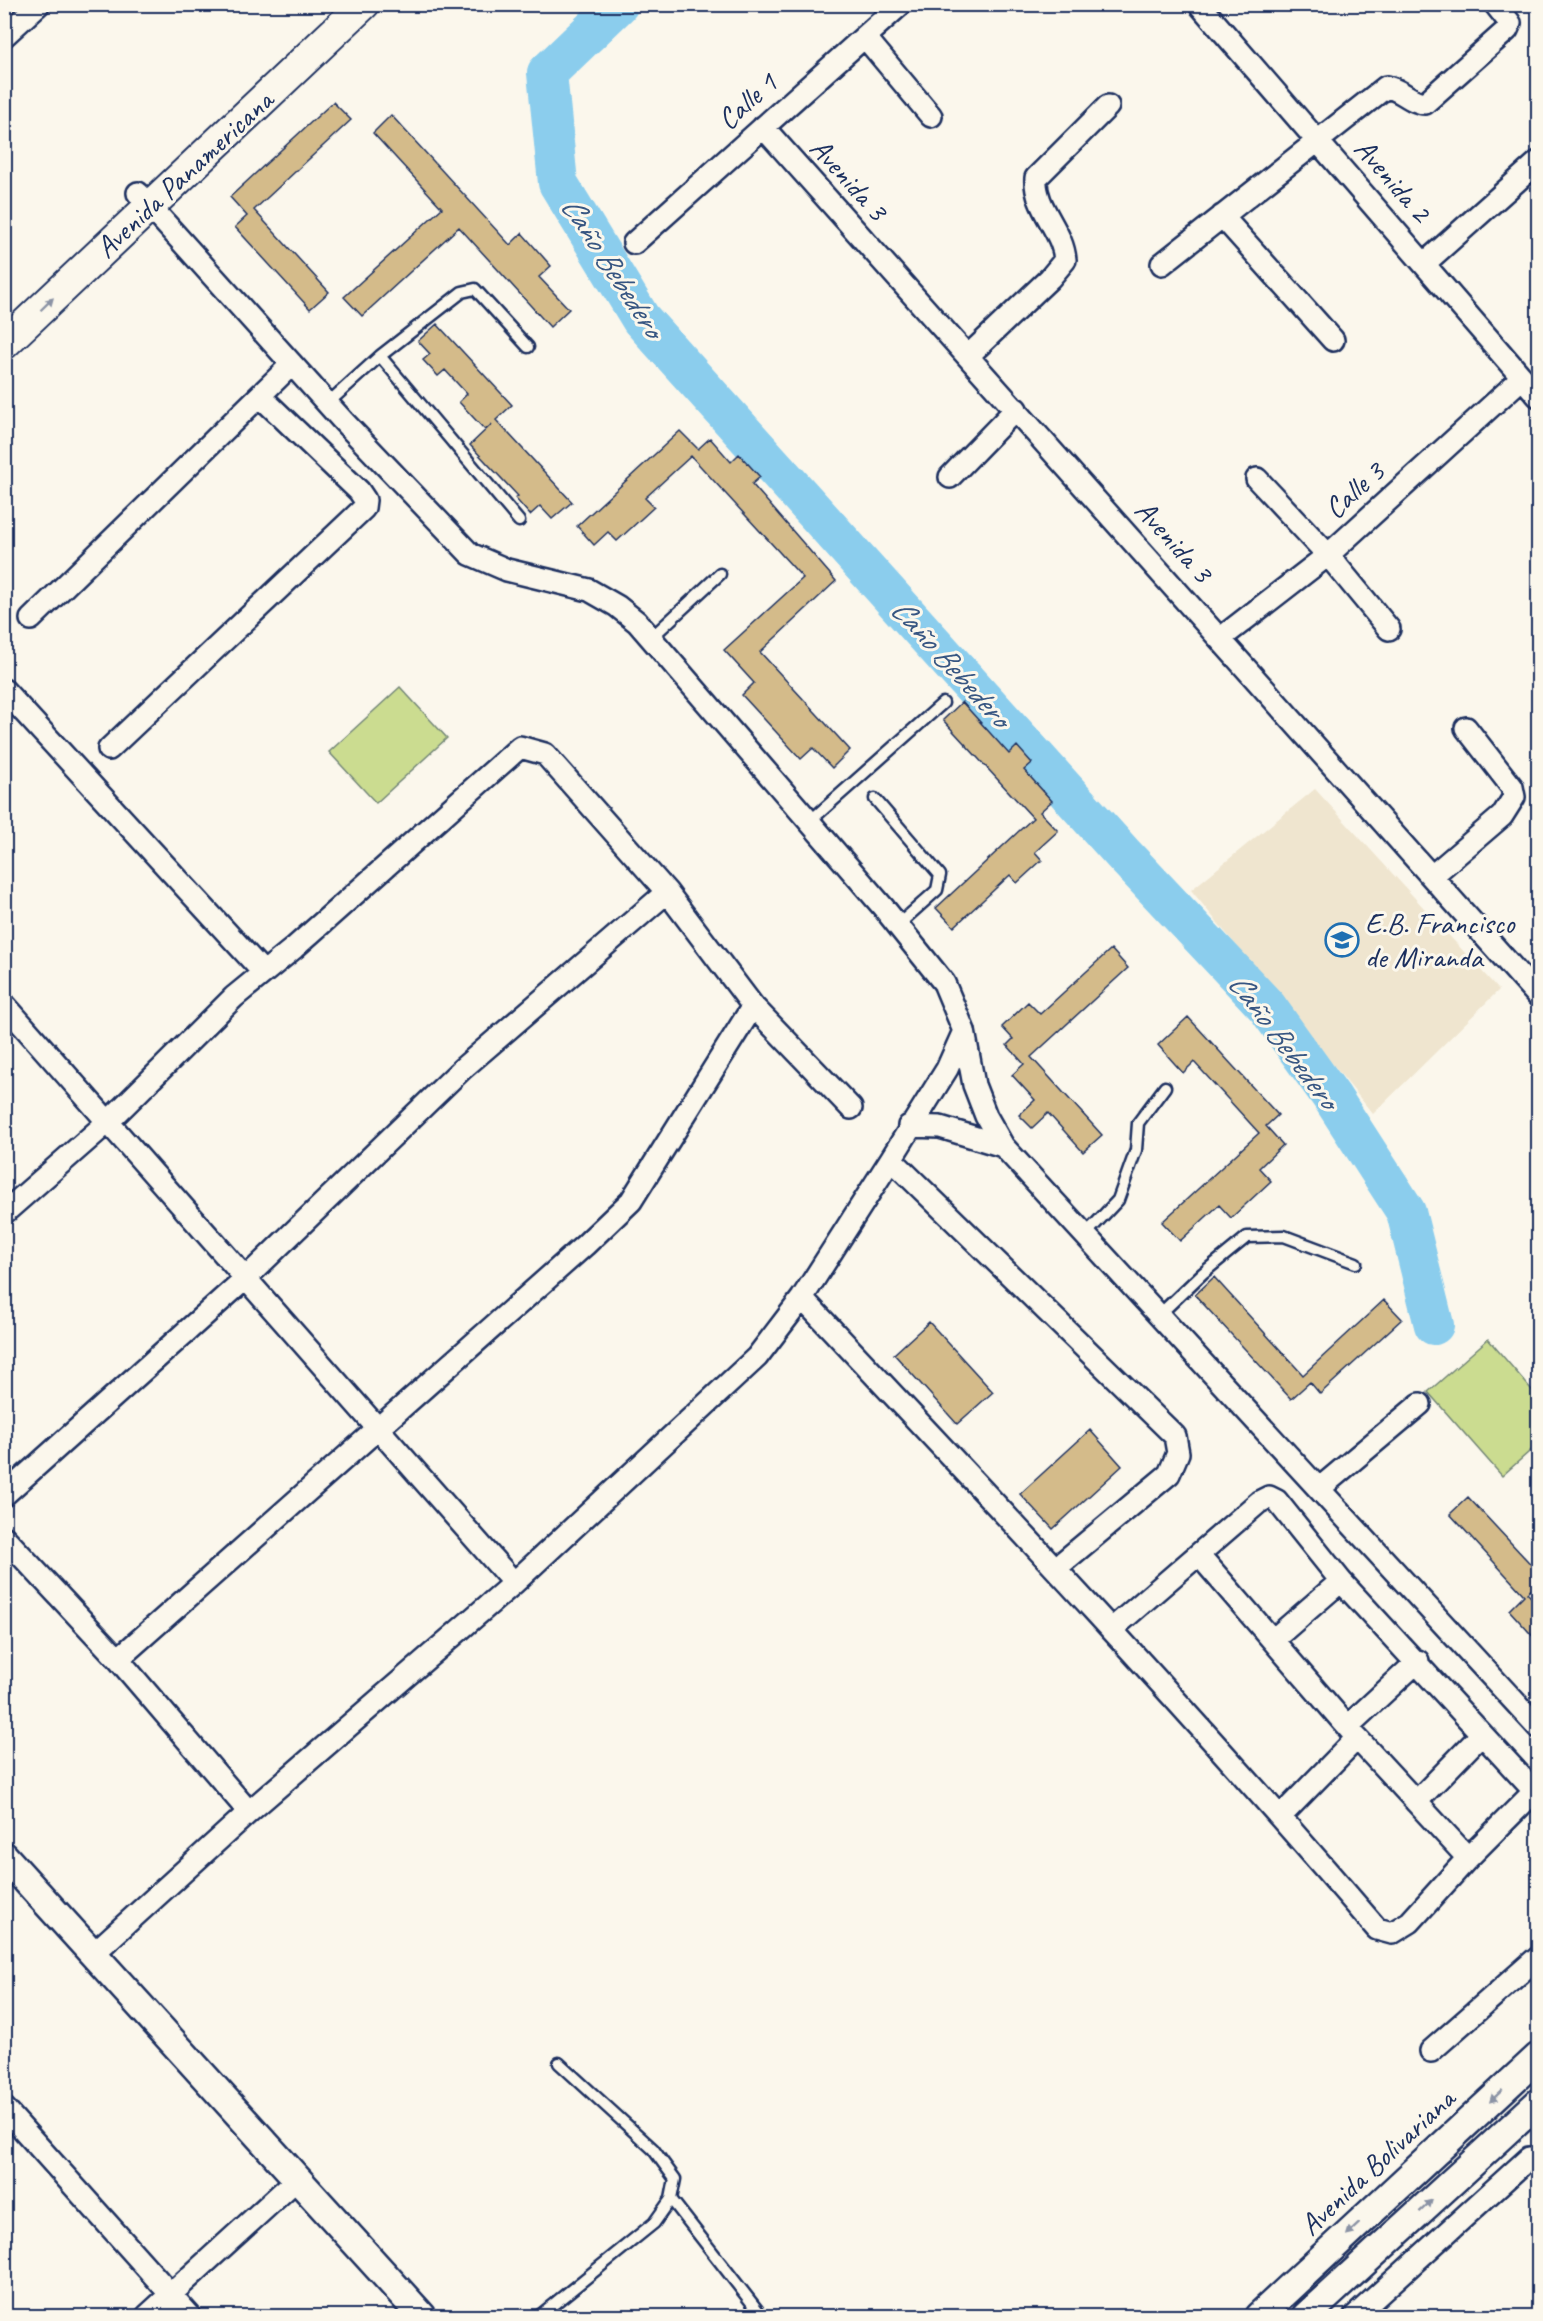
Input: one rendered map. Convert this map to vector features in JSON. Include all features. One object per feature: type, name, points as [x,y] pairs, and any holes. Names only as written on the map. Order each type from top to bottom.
[{"type":"main road","name":"Avenida Panamericana","points":[[4,344],[144,199],[341,4]]},
{"type":"main road","name":"Avenida Panamericana","points":[[4,316],[144,199],[364,4]]},
{"type":"street","points":[[4,36],[39,4]]},
{"type":"street","name":"Calle 1","points":[[634,243],[901,4]]},
{"type":"street","name":"Avenida 2","points":[[1199,4],[1425,263],[1521,379],[1539,396]]},
{"type":"street","points":[[1162,264],[1386,87],[1394,88],[1420,103],[1425,103],[1507,30],[1509,23],[1495,4]]},
{"type":"street","points":[[865,37],[932,116]]},
{"type":"street","points":[[968,356],[1050,278],[1065,260],[1064,245],[1035,193],[1036,178],[1108,106]]},
{"type":"street","name":"Avenida 3","points":[[763,127],[1539,996]]},
{"type":"street","points":[[1425,263],[1539,162]]},
{"type":"street","points":[[144,199],[292,364],[470,554],[507,570],[589,590],[617,606],[651,638],[898,925],[944,983],[964,1031],[974,1085],[986,1116],[1003,1146],[1539,1727]]},
{"type":"street","points":[[1222,216],[1333,340]]},
{"type":"street","points":[[31,619],[292,364]]},
{"type":"street","name":"Calle 3","points":[[1221,638],[1328,555],[1521,379]]},
{"type":"street","points":[[109,748],[364,508],[365,500],[359,491],[260,396]]},
{"type":"street","points":[[950,477],[1016,409]]},
{"type":"street","points":[[1257,479],[1328,555],[1389,628]]},
{"type":"street","points":[[4,690],[262,972]]},
{"type":"street","points":[[1432,876],[1502,816],[1514,797],[1512,787],[1466,728]]},
{"type":"street","points":[[4,1213],[110,1121],[234,997],[294,948],[520,747],[546,754],[667,892],[753,1005],[851,1108]]},
{"type":"street","points":[[4,1495],[247,1277],[462,1069],[667,892]]},
{"type":"street","points":[[4,1004],[110,1121],[514,1583]]},
{"type":"street","points":[[118,1659],[585,1245],[631,1201],[753,1005]]},
{"type":"street","points":[[94,1953],[249,1812],[514,1583],[757,1357],[802,1298],[891,1159],[909,1126],[947,1069],[964,1031]]},
{"type":"street","points":[[909,1126],[940,1127],[1003,1146]]},
{"type":"street","points":[[891,1159],[1175,1436],[1178,1453],[1169,1474],[1056,1568]]},
{"type":"street","points":[[802,1298],[1112,1629],[1281,1816],[1377,1929],[1392,1933],[1410,1922],[1468,1858],[1537,1793],[1418,1661],[1341,1581],[1276,1501],[1269,1497],[1260,1502],[1112,1629]]},
{"type":"street","points":[[1320,1488],[1420,1404]]},
{"type":"street","points":[[4,1537],[118,1659],[249,1812]]},
{"type":"street","points":[[1199,1555],[1352,1732],[1468,1858]]},
{"type":"street","points":[[1273,1640],[1341,1581]]},
{"type":"street","points":[[1281,1816],[1352,1732],[1418,1661]]},
{"type":"street","points":[[1416,1802],[1482,1734]]},
{"type":"street","points":[[4,1856],[422,2316]]},
{"type":"street","points":[[1431,2051],[1539,1957]]},
{"type":"street","name":"Avenida Bolivariana","points":[[1260,2316],[1539,2057]]},
{"type":"street","points":[[4,2108],[190,2316]]},
{"type":"street","points":[[1306,2316],[1536,2111]]},
{"type":"street","points":[[1355,2316],[1529,2158]]},
{"type":"street","points":[[147,2316],[297,2179]]},
{"type":"lane","points":[[328,403],[380,356],[462,292],[475,289],[528,347]]},
{"type":"lane","points":[[380,356],[519,521]]},
{"type":"lane","points":[[651,638],[720,574]]},
{"type":"lane","points":[[809,822],[943,702]]},
{"type":"lane","points":[[875,799],[940,875],[937,890],[898,925]]},
{"type":"lane","points":[[1085,1235],[1118,1200],[1136,1150],[1138,1123],[1165,1087]]},
{"type":"lane","points":[[1159,1315],[1203,1273],[1247,1237],[1284,1236],[1356,1263]]},
{"type":"lane","points":[[538,2316],[654,2223],[672,2199],[675,2179],[653,2149],[559,2063]]},
{"type":"lane","points":[[672,2199],[762,2316]]},
{"type":"shaded area","name":"E.B. Francisco de Miranda","points":[[1315,789],[1499,990],[1373,1114],[1191,890]]},
{"type":"green space","points":[[400,687],[447,738],[376,803],[329,752]]},
{"type":"green space","points":[[1488,1339],[1538,1397],[1538,1444],[1502,1476],[1428,1392]]},
{"type":"building","points":[[333,102],[351,120],[254,210],[329,292],[310,309],[235,227],[247,216],[230,197]]},
{"type":"building","points":[[391,115],[510,245],[522,233],[551,266],[539,277],[569,309],[550,327],[459,227],[362,316],[344,297],[442,208],[373,133]]},
{"type":"building","points":[[437,324],[512,405],[496,420],[572,502],[552,519],[540,506],[530,515],[515,498],[518,496],[470,445],[492,424],[485,430],[459,402],[467,394],[445,370],[438,376],[423,360],[430,354],[418,341]]},
{"type":"building","points":[[680,431],[698,449],[710,438],[731,462],[739,454],[760,477],[752,484],[836,581],[760,652],[850,750],[832,768],[813,748],[801,759],[742,695],[754,683],[724,650],[803,578],[691,456],[645,498],[654,507],[617,541],[608,532],[594,545],[577,526]]},
{"type":"building","points":[[962,702],[1009,754],[1017,746],[1032,763],[1024,770],[1052,801],[1040,812],[1058,831],[1035,852],[1042,860],[1017,883],[1010,875],[954,927],[936,908],[1033,818],[943,720]]},
{"type":"building","points":[[1111,949],[1128,968],[1031,1057],[1102,1135],[1083,1152],[1048,1113],[1032,1128],[1019,1115],[1035,1100],[1012,1075],[1024,1064],[1007,1045],[1013,1039],[1002,1027],[1028,1002],[1040,1014]]},
{"type":"building","points":[[1188,1017],[1278,1115],[1266,1126],[1283,1145],[1259,1168],[1271,1181],[1231,1218],[1219,1205],[1180,1241],[1162,1222],[1259,1133],[1194,1062],[1183,1073],[1158,1045]]},
{"type":"building","points":[[1214,1277],[1303,1375],[1384,1300],[1402,1319],[1320,1394],[1310,1382],[1291,1399],[1195,1295]]},
{"type":"building","points":[[929,1322],[993,1392],[957,1424],[894,1354]]},
{"type":"building","points":[[1090,1430],[1122,1466],[1053,1529],[1020,1494]]},
{"type":"building","points":[[1468,1497],[1539,1573],[1539,1583],[1527,1593],[1539,1605],[1539,1643],[1509,1610],[1524,1595],[1450,1514]]},
{"type":"waterway","name":"Caño Bebedero","points":[[619,4],[547,73],[558,183],[641,319],[1123,854],[1267,1007],[1333,1099],[1406,1212],[1434,1325]]},
{"type":"place","name":"E.B. Francisco de Miranda","points":[[1342,940]]}]
